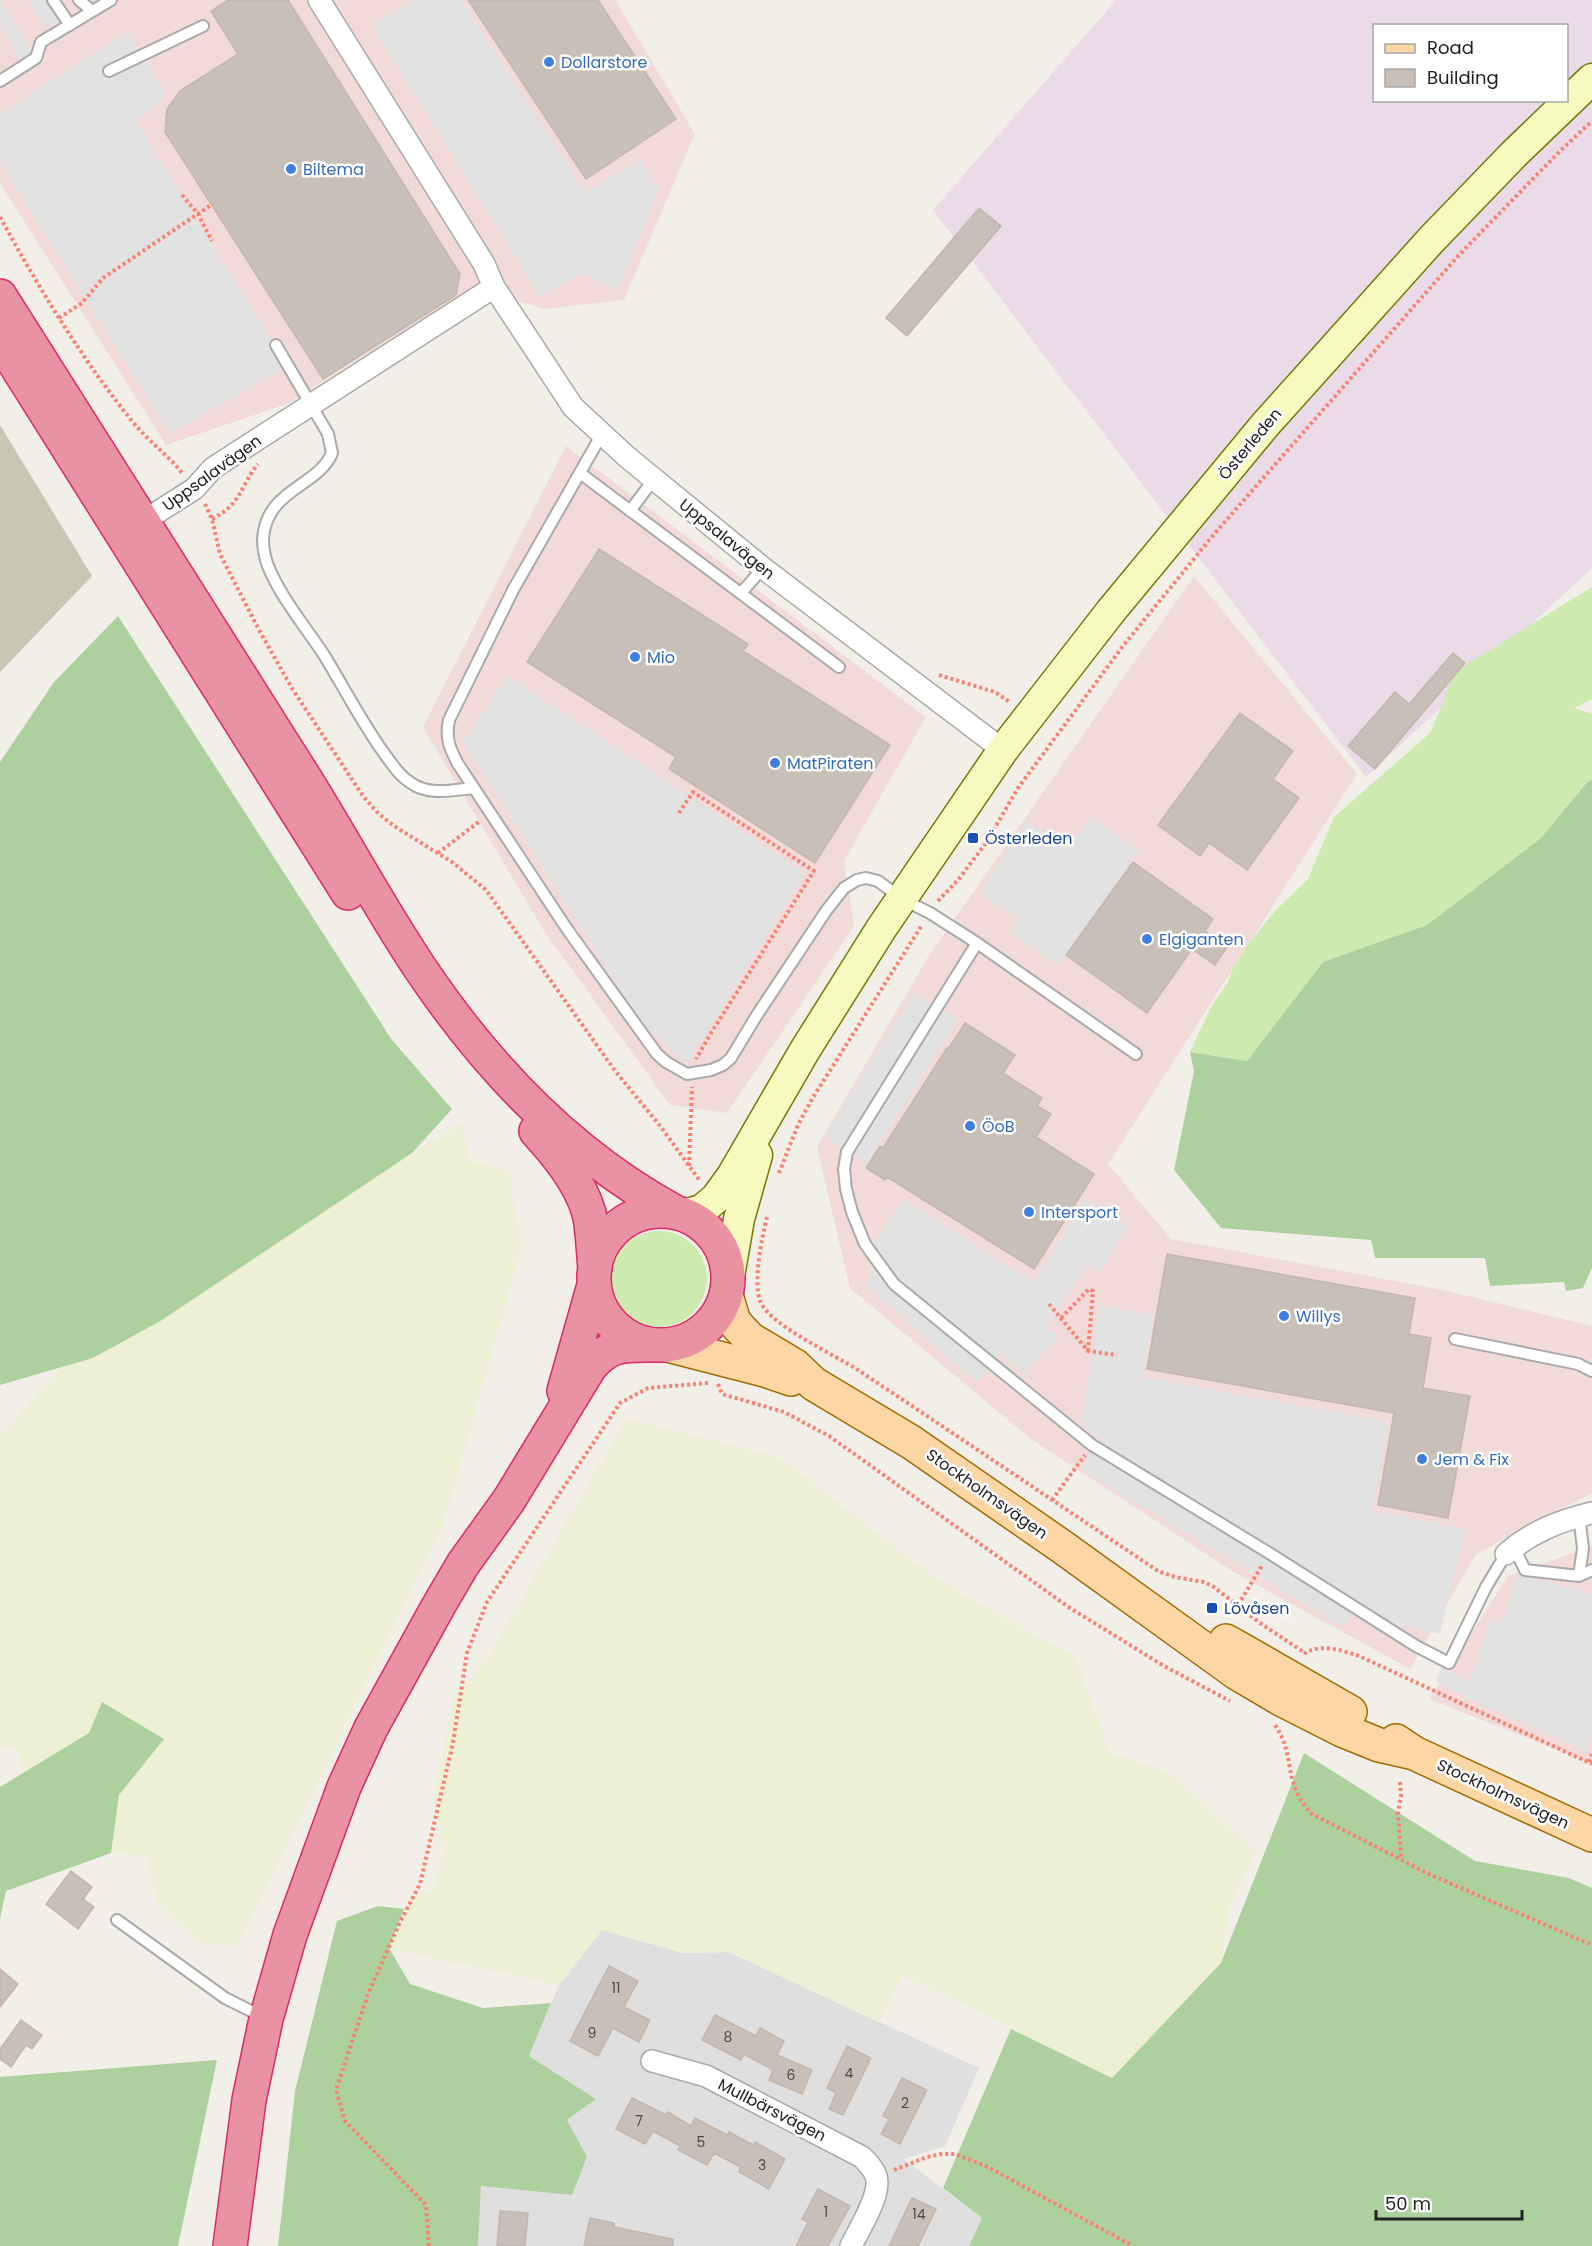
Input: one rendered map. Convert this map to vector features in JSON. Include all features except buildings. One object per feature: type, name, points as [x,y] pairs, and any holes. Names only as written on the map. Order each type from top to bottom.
[{"type":"highway","points":[[0,296],[132,529],[324,855],[383,944],[467,1053],[552,1149],[567,1170],[588,1209],[594,1276],[601,1310],[618,1330],[642,1343],[662,1345]]},
{"type":"highway","points":[[0,340],[296,764],[415,960],[463,1027],[509,1082],[556,1128],[595,1161],[640,1193],[700,1224],[718,1244],[728,1269],[727,1289],[721,1308],[707,1327],[681,1342],[612,1348],[590,1367],[509,1500],[464,1564],[412,1650],[371,1728],[344,1787],[297,1914],[266,2019],[249,2100],[230,2246]]},
{"type":"highway","points":[[554,1424],[599,1252],[605,1240],[622,1223],[632,1217],[654,1211],[680,1214]]},
{"type":"main road","name":"Stockholmsvägen","points":[[727,1289],[734,1322],[750,1339],[795,1366],[814,1384],[911,1442],[1155,1612],[1206,1630],[1343,1707],[1414,1753],[1592,1834]]},
{"type":"main road","name":"Stockholmsvägen","points":[[662,1345],[814,1384]]},
{"type":"street","name":"Uppsalavägen","points":[[319,0],[484,264],[494,287],[573,407],[654,479],[763,568],[1003,750]]},
{"type":"street","name":"Österleden","points":[[680,1214],[702,1210],[716,1198],[770,1112],[811,1040],[902,899],[1003,750],[1111,611],[1265,424],[1431,240],[1514,154],[1592,79]]},
{"type":"street","name":"Uppsalavägen","points":[[132,529],[194,489],[213,468],[494,287]]},
{"type":"street","name":"Österleden","points":[[727,1289],[739,1219],[770,1112]]},
{"type":"street","points":[[1510,1551],[1522,1540],[1543,1528],[1586,1514]]},
{"type":"street","name":"Mullbärsvägen","points":[[652,2061],[706,2076],[862,2157],[872,2167],[877,2180]]},
{"type":"street","points":[[851,2246],[876,2195],[877,2180]]},
{"type":"lane","points":[[53,0],[69,25]]},
{"type":"lane","points":[[79,0],[92,12]]},
{"type":"lane","points":[[85,0],[92,12]]},
{"type":"lane","points":[[0,81],[36,58],[41,42],[111,0]]},
{"type":"lane","points":[[109,71],[203,26]]},
{"type":"lane","points":[[276,345],[328,434],[332,453],[324,466],[282,497],[275,506],[263,539],[268,566],[368,729],[401,775],[412,784],[432,791],[473,788]]},
{"type":"lane","points":[[602,434],[513,590],[449,720],[446,731],[448,746],[473,788],[567,929],[657,1054],[687,1074],[711,1070],[723,1065],[731,1058],[757,1015],[844,888],[857,880],[866,878],[878,881],[902,899],[930,913],[977,943],[1136,1053]]},
{"type":"lane","points":[[580,473],[839,667]]},
{"type":"lane","points":[[630,511],[654,479]]},
{"type":"lane","points":[[741,593],[763,568]]},
{"type":"lane","points":[[977,943],[847,1152],[844,1169],[852,1212],[866,1244],[894,1284],[1092,1446],[1269,1553],[1416,1646],[1449,1663],[1486,1587],[1510,1551],[1524,1570],[1579,1576],[1592,1570]]},
{"type":"lane","points":[[1455,1339],[1578,1364],[1592,1371]]},
{"type":"lane","points":[[1579,1576],[1586,1514]]},
{"type":"lane","points":[[117,1920],[225,1998],[266,2019]]},
{"type":"path","points":[[776,1183],[798,1125],[812,1099],[930,913],[986,843],[1018,788],[1123,646],[1215,533],[1357,369],[1482,230],[1592,121]]},
{"type":"path","points":[[182,195],[198,214],[212,241]]},
{"type":"path","points":[[59,318],[82,303],[103,278],[211,205]]},
{"type":"path","points":[[212,519],[225,512],[235,501],[253,470],[263,458]]},
{"type":"path","points":[[931,671],[940,676],[995,692],[1017,706],[1055,737]]},
{"type":"path","points":[[679,813],[693,792],[814,871],[697,1055],[693,1073],[689,1167]]},
{"type":"path","points":[[438,854],[490,813]]},
{"type":"path","points":[[768,1212],[762,1239],[758,1281],[761,1303],[787,1328],[855,1368],[1158,1571],[1175,1577],[1204,1582],[1214,1587],[1260,1623],[1305,1653],[1321,1648],[1344,1651],[1359,1656],[1590,1763],[1592,1754]]},
{"type":"path","points":[[1061,1318],[1089,1288],[1093,1290],[1088,1350]]},
{"type":"path","points":[[1049,1304],[1088,1350],[1118,1355]]},
{"type":"path","points":[[429,2246],[426,2205],[345,2121],[336,2090],[368,1994],[400,1922],[420,1884],[453,1743],[467,1653],[487,1602],[620,1404],[648,1388],[718,1382],[722,1394],[784,1412],[807,1423],[863,1460],[1070,1608],[1164,1666],[1238,1704]]},
{"type":"path","points":[[1052,1500],[1092,1446]]},
{"type":"path","points":[[1238,1605],[1269,1553]]},
{"type":"path","points":[[1270,1720],[1282,1739],[1293,1786],[1300,1802],[1312,1814],[1431,1875],[1592,1945]]},
{"type":"path","points":[[1400,1782],[1401,1796],[1398,1812],[1401,1859]]},
{"type":"path","points":[[877,2180],[917,2160],[941,2154],[955,2154],[988,2167],[1132,2246]]},
{"type":"shaded area","points":[[0,0],[615,0],[695,134],[624,300],[545,309],[472,288],[287,404],[166,445],[0,183]]},
{"type":"shaded area","points":[[0,0],[32,52],[20,59],[0,26]]},
{"type":"shaded area","points":[[28,0],[45,0],[58,21],[46,28]]},
{"type":"shaded area","points":[[414,0],[461,0],[585,192],[641,159],[659,190],[617,290],[581,273],[540,297],[371,24]]},
{"type":"shaded area","points":[[1116,0],[1592,0],[1592,568],[1366,777],[933,210]]},
{"type":"shaded area","points":[[127,32],[166,95],[136,121],[287,366],[170,433],[0,162],[0,114]]},
{"type":"shaded area","points":[[0,425],[92,576],[0,672]]},
{"type":"shaded area","points":[[566,446],[926,717],[844,861],[854,926],[727,1113],[670,1105],[544,931],[423,727]]},
{"type":"shaded area","points":[[1194,576],[1357,774],[1108,1164],[1171,1239],[1443,1290],[1592,1326],[1592,1493],[1476,1554],[1410,1669],[1232,1571],[1031,1439],[850,1288],[817,1147],[928,957]]},
{"type":"shaded area","points":[[507,676],[805,873],[688,1062],[677,1055],[640,1020],[463,742]]},
{"type":"shaded area","points":[[1091,817],[1139,851],[1058,966],[1010,931],[1018,919],[980,893],[1027,821],[1068,848]]},
{"type":"shaded area","points":[[914,993],[957,1020],[867,1163],[824,1136]]},
{"type":"shaded area","points":[[463,1123],[469,1160],[509,1172],[522,1247],[442,1528],[238,1946],[200,1943],[156,1903],[148,1856],[111,1853],[119,1795],[164,1739],[89,1733],[22,1773],[17,1746],[0,1747],[0,1436],[62,1366]]},
{"type":"shaded area","points":[[903,1199],[1033,1282],[1085,1199],[1128,1226],[1100,1272],[1087,1265],[1047,1326],[1058,1337],[1023,1374],[1000,1353],[977,1383],[867,1286],[875,1242]]},
{"type":"shaded area","points":[[1100,1305],[1153,1315],[1143,1377],[1388,1422],[1372,1511],[1465,1529],[1440,1634],[1351,1615],[1343,1627],[1081,1469],[1100,1439],[1081,1424]]},
{"type":"shaded area","points":[[626,1419],[781,1458],[931,1575],[993,1612],[1075,1655],[1110,1753],[1169,1772],[1257,1852],[1230,1904],[1221,1963],[1112,2078],[903,1976],[880,2023],[729,1952],[683,1953],[602,1930],[559,1985],[386,1948],[414,1895],[432,1892],[443,1852],[434,1797],[453,1698],[484,1663]]},
{"type":"shaded area","points":[[1592,1546],[1592,1764],[1429,1699],[1508,1576]]},
{"type":"shaded area","points":[[1516,1574],[1592,1594],[1592,1733],[1587,1751],[1469,1699],[1435,1681],[1442,1667],[1471,1681],[1490,1620],[1503,1623]]},
{"type":"shaded area","points":[[602,1930],[683,1953],[729,1952],[979,2068],[945,2146],[903,2159],[982,2218],[969,2246],[478,2246],[481,2186],[572,2195],[587,2158],[567,2120],[596,2099],[529,2056],[559,1985]]},
{"type":"green space","points":[[1592,587],[1592,699],[1574,708],[1592,714],[1592,780],[1586,782],[1541,838],[1427,925],[1323,962],[1247,1061],[1190,1052],[1212,1005],[1227,984],[1233,968],[1252,939],[1276,910],[1308,879],[1334,817],[1430,733],[1456,671]]},
{"type":"green space","points":[[118,616],[392,1040],[452,1109],[412,1153],[162,1320],[93,1358],[0,1385],[0,762],[54,682]]},
{"type":"green space","points":[[1592,780],[1592,1268],[1583,1288],[1566,1291],[1564,1282],[1490,1286],[1485,1258],[1375,1258],[1371,1240],[1221,1228],[1174,1170],[1194,1071],[1190,1052],[1247,1061],[1323,962],[1427,925],[1541,838],[1587,782]]},
{"type":"green space","points":[[659,1231],[677,1235],[693,1245],[703,1261],[707,1279],[703,1297],[693,1313],[677,1323],[659,1327],[641,1323],[625,1313],[615,1297],[611,1279],[615,1261],[625,1245],[641,1235]]},
{"type":"green space","points":[[102,1702],[164,1739],[119,1795],[111,1853],[6,1891],[0,1919],[0,1787],[89,1733]]},
{"type":"green space","points":[[1304,1753],[1475,1861],[1569,1878],[1592,1888],[1592,2246],[969,2246],[982,2218],[943,2188],[1011,2029],[1112,2078],[1221,1963]]},
{"type":"green space","points":[[378,1906],[404,1909],[389,1948],[410,1984],[483,2008],[551,2003],[529,2056],[596,2099],[567,2120],[587,2157],[572,2195],[481,2186],[478,2246],[278,2246],[295,2091],[337,1921]]},
{"type":"green space","points":[[217,2060],[178,2246],[0,2246],[0,2077]]},
{"type":"place","name":"Dollarstore","points":[[549,62]]},
{"type":"place","name":"Biltema","points":[[291,169]]},
{"type":"place","name":"Mio","points":[[635,657]]},
{"type":"place","name":"MatPiraten","points":[[775,763]]},
{"type":"place","name":"Österleden","points":[[973,838]]},
{"type":"place","name":"Elgiganten","points":[[1147,939]]},
{"type":"place","name":"ÖoB","points":[[970,1126]]},
{"type":"place","name":"Intersport","points":[[1029,1212]]},
{"type":"place","name":"Willys","points":[[1284,1316]]},
{"type":"place","name":"Jem & Fix","points":[[1422,1459]]},
{"type":"place","name":"Lövåsen","points":[[1212,1608]]}]
